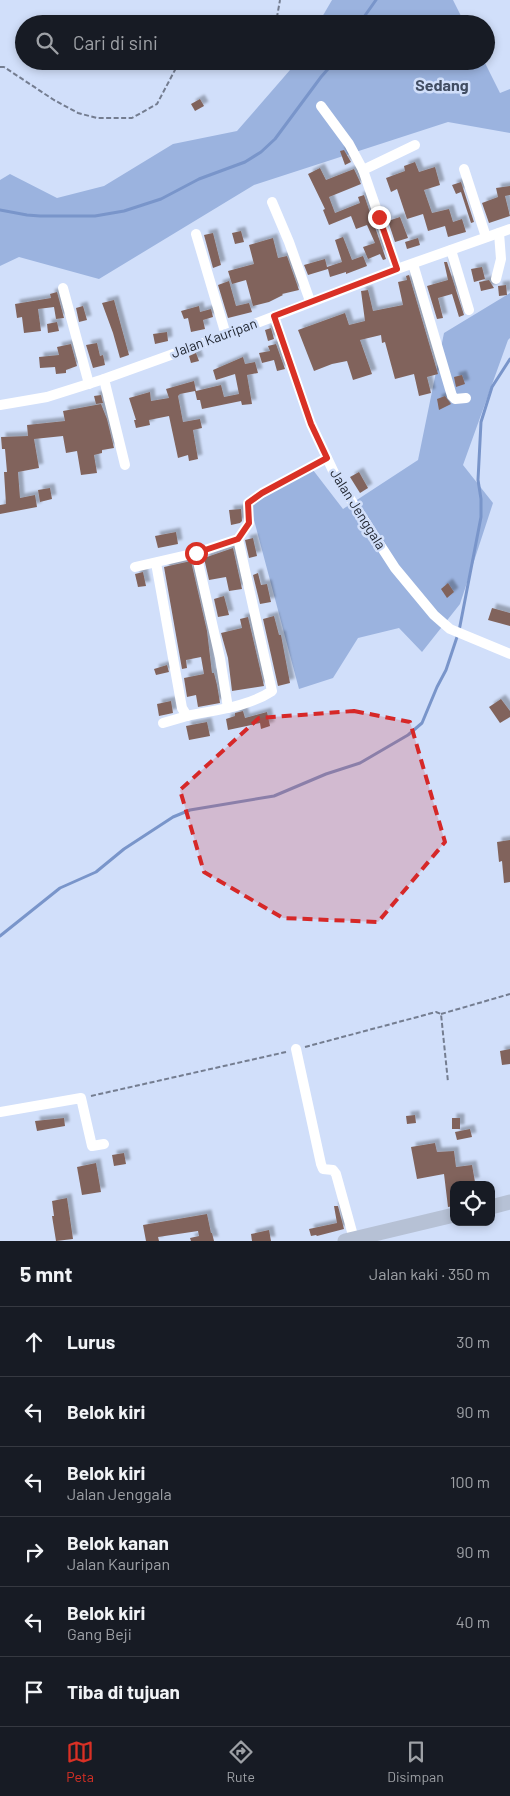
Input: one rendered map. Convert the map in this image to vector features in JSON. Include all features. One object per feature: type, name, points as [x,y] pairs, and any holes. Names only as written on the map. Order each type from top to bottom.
[{"type":"main road","points":[[495,1206],[510,1202]]},
{"type":"main road","points":[[349,1240],[450,1216]]},
{"type":"street","points":[[321,106],[349,144],[363,170],[397,269]]},
{"type":"street","points":[[363,170],[415,145]]},
{"type":"street","points":[[464,169],[486,237]]},
{"type":"street","points":[[272,202],[289,242],[310,301]]},
{"type":"street","name":"Jalan Kauripan","points":[[0,405],[48,397],[104,379],[226,335],[310,301],[510,229]]},
{"type":"street","points":[[496,279],[501,259],[499,233]]},
{"type":"street","points":[[196,234],[226,335]]},
{"type":"street","points":[[451,250],[469,310]]},
{"type":"street","points":[[413,264],[452,396],[455,399],[466,398]]},
{"type":"street","points":[[63,288],[89,384]]},
{"type":"street","name":"Jalan Jenggala","points":[[274,316],[311,424],[336,477],[396,568],[434,615],[450,629],[510,654]]},
{"type":"street","points":[[104,379],[125,465]]},
{"type":"street","points":[[135,566],[196,553],[238,539],[249,523],[248,503],[262,493],[327,458]]},
{"type":"street","points":[[163,722],[228,708],[261,698],[272,691],[238,539]]},
{"type":"street","points":[[196,553],[220,658],[228,708]]},
{"type":"street","points":[[156,563],[182,708],[187,716]]},
{"type":"street","points":[[296,1049],[321,1164],[323,1169],[333,1170],[336,1174],[349,1240]]},
{"type":"street","points":[[0,1112],[81,1098],[92,1146],[104,1144]]},
{"type":"path","points":[[277,15],[280,0]]},
{"type":"path","points":[[0,67],[4,67],[54,100],[78,112],[96,118],[132,118],[157,104],[175,70]]},
{"type":"path","points":[[441,1014],[510,994]]},
{"type":"highlighted area","points":[[354,711],[410,722],[445,842],[378,922],[283,918],[204,872],[180,790],[259,718]]},
{"type":"shaded area","points":[[332,0],[453,0],[460,15],[323,15]]},
{"type":"shaded area","points":[[290,70],[488,70],[500,93],[510,89],[510,133],[448,122],[254,185],[99,279],[19,257],[0,266],[0,180],[10,174],[57,198],[104,186],[173,144],[237,131]]},
{"type":"shaded area","points":[[510,293],[510,338],[463,465],[493,503],[460,604],[422,652],[399,628],[358,638],[333,678],[299,689],[250,505],[313,470],[343,509],[418,460],[444,333]]},
{"type":"building","points":[[200,99],[204,106],[195,111],[191,104]]},
{"type":"building","points":[[344,150],[351,162],[345,165],[340,151]]},
{"type":"building","points":[[415,162],[419,172],[435,167],[440,185],[424,190],[432,213],[449,209],[453,222],[462,219],[466,232],[448,237],[445,226],[428,231],[423,214],[407,219],[397,189],[391,192],[386,178],[405,171],[404,166]]},
{"type":"building","points":[[320,168],[326,180],[354,169],[361,184],[329,197],[335,213],[360,203],[358,197],[364,195],[386,259],[383,260],[380,254],[368,259],[363,247],[375,243],[367,225],[356,229],[351,216],[329,225],[323,210],[325,209],[308,174]]},
{"type":"building","points":[[461,182],[474,222],[471,223],[461,192],[456,194],[452,185]]},
{"type":"building","points":[[510,186],[510,195],[505,196],[510,216],[489,223],[482,203],[498,197],[496,188]]},
{"type":"building","points":[[400,217],[408,238],[395,242],[388,221]]},
{"type":"building","points":[[241,231],[244,242],[235,244],[232,233]]},
{"type":"building","points":[[213,233],[221,265],[213,268],[204,235]]},
{"type":"building","points":[[343,237],[352,260],[363,256],[367,266],[346,274],[346,272],[330,277],[328,269],[308,275],[304,265],[325,259],[327,267],[342,262],[335,240]]},
{"type":"building","points":[[273,238],[278,258],[287,256],[299,290],[282,294],[269,302],[253,306],[246,280],[232,284],[228,271],[254,264],[249,245]]},
{"type":"building","points":[[418,238],[420,245],[407,249],[405,242]]},
{"type":"building","points":[[444,262],[447,262],[464,315],[459,317],[452,294],[438,298],[443,318],[437,319],[427,286],[448,280]]},
{"type":"building","points":[[482,267],[485,279],[474,282],[471,269]]},
{"type":"building","points":[[409,275],[438,374],[427,377],[431,393],[419,396],[414,374],[395,379],[385,342],[382,343],[381,335],[360,340],[372,374],[353,380],[347,361],[314,371],[298,330],[345,313],[349,325],[365,321],[361,291],[368,290],[373,311],[403,305],[398,282],[407,280],[406,276]]},
{"type":"building","points":[[489,280],[494,288],[481,291],[479,282]]},
{"type":"building","points":[[229,281],[236,306],[249,303],[252,312],[228,318],[218,285]]},
{"type":"building","points":[[506,285],[507,295],[499,296],[498,286]]},
{"type":"building","points":[[57,292],[64,318],[56,319],[54,307],[38,309],[41,331],[24,333],[22,317],[17,318],[15,304],[51,298],[50,294]]},
{"type":"building","points":[[114,300],[129,355],[120,358],[102,303]]},
{"type":"building","points":[[83,306],[87,320],[79,322],[76,308]]},
{"type":"building","points":[[199,306],[200,312],[211,309],[213,317],[203,320],[205,329],[191,332],[188,318],[184,319],[181,311]]},
{"type":"building","points":[[57,322],[59,331],[48,333],[47,324]]},
{"type":"building","points":[[271,328],[274,339],[268,341],[265,330]]},
{"type":"building","points":[[167,332],[168,341],[155,344],[153,334]]},
{"type":"building","points":[[97,343],[100,356],[103,355],[105,365],[93,368],[86,345]]},
{"type":"building","points":[[71,344],[77,366],[66,370],[66,373],[56,374],[55,367],[40,368],[39,357],[59,355],[57,347]]},
{"type":"building","points":[[276,344],[285,369],[277,371],[274,360],[262,363],[259,353],[270,351],[268,346]]},
{"type":"building","points":[[196,353],[199,361],[191,363],[189,356]]},
{"type":"building","points":[[243,357],[245,364],[255,362],[258,373],[247,375],[252,404],[242,405],[241,401],[202,409],[195,391],[178,396],[183,422],[200,419],[202,428],[193,430],[198,459],[189,461],[188,455],[178,458],[169,416],[149,420],[150,425],[136,428],[134,420],[136,420],[129,398],[150,392],[151,401],[169,398],[166,389],[194,381],[196,391],[221,385],[224,397],[239,394],[235,374],[216,380],[213,370]]},
{"type":"building","points":[[462,375],[465,384],[456,387],[454,377]]},
{"type":"building","points":[[101,395],[103,403],[96,404],[94,396]]},
{"type":"building","points":[[445,396],[451,404],[439,410],[437,399]]},
{"type":"building","points":[[101,404],[107,419],[114,448],[102,450],[102,453],[94,455],[97,473],[81,475],[77,451],[66,453],[63,436],[34,439],[39,468],[18,472],[20,498],[35,495],[37,507],[0,514],[0,505],[6,504],[4,472],[7,472],[5,449],[2,449],[1,437],[28,436],[27,425],[65,421],[63,411]]},
{"type":"building","points":[[359,472],[368,488],[360,493],[350,477]]},
{"type":"building","points":[[50,488],[52,499],[40,502],[38,490]]},
{"type":"building","points":[[241,509],[242,521],[231,525],[229,510]]},
{"type":"building","points":[[176,532],[178,544],[158,548],[155,536]]},
{"type":"building","points":[[253,538],[257,556],[249,558],[245,540]]},
{"type":"building","points":[[233,548],[242,589],[229,591],[226,577],[209,580],[204,558]]},
{"type":"building","points":[[191,561],[207,631],[212,673],[214,673],[220,703],[198,707],[196,695],[187,697],[184,678],[204,674],[201,657],[186,660],[187,668],[182,669],[164,567]]},
{"type":"building","points":[[143,572],[146,586],[138,587],[135,574]]},
{"type":"building","points":[[258,573],[261,585],[267,584],[271,602],[260,604],[253,575]]},
{"type":"building","points":[[448,583],[454,592],[447,598],[441,589]]},
{"type":"building","points":[[224,596],[229,615],[218,617],[214,599]]},
{"type":"building","points":[[492,608],[510,613],[510,626],[488,620]]},
{"type":"building","points":[[274,616],[279,635],[281,635],[290,683],[278,686],[263,619]]},
{"type":"building","points":[[248,617],[264,686],[232,691],[228,658],[221,633],[242,628],[240,619]]},
{"type":"building","points":[[167,665],[169,672],[156,675],[154,669]]},
{"type":"building","points":[[501,699],[510,711],[510,717],[500,723],[489,707]]},
{"type":"building","points":[[171,701],[173,713],[159,716],[157,704]]},
{"type":"building","points":[[243,711],[245,718],[267,712],[270,726],[261,729],[260,723],[228,730],[226,719],[235,716],[235,713]]},
{"type":"building","points":[[207,722],[210,736],[189,740],[186,726]]},
{"type":"building","points":[[510,840],[510,882],[504,883],[502,861],[499,862],[497,842]]},
{"type":"building","points":[[510,1049],[510,1064],[502,1065],[500,1051]]},
{"type":"building","points":[[415,1115],[416,1123],[407,1124],[406,1116]]},
{"type":"building","points":[[64,1118],[65,1126],[37,1131],[35,1121]]},
{"type":"building","points":[[452,1118],[460,1118],[460,1129],[452,1129]]},
{"type":"building","points":[[470,1129],[472,1137],[457,1140],[455,1132]]},
{"type":"building","points":[[435,1143],[437,1152],[454,1151],[456,1167],[472,1165],[475,1181],[450,1181],[450,1207],[448,1207],[444,1174],[417,1179],[411,1147]]},
{"type":"building","points":[[124,1153],[126,1164],[114,1166],[112,1155]]},
{"type":"building","points":[[96,1163],[101,1192],[82,1195],[77,1167]]},
{"type":"building","points":[[67,1198],[73,1239],[56,1241],[52,1201]]},
{"type":"building","points":[[334,1206],[338,1206],[344,1229],[311,1236],[309,1229],[337,1223]]},
{"type":"building","points":[[207,1214],[214,1241],[191,1241],[190,1238],[199,1236],[198,1231],[158,1237],[159,1241],[146,1241],[143,1225]]},
{"type":"building","points":[[269,1230],[271,1241],[252,1241],[251,1234]]},
{"type":"waterway","points":[[365,15],[376,0]]},
{"type":"waterway","points":[[0,210],[40,216],[95,216],[124,211],[161,199],[199,179],[245,162],[261,152],[275,139],[327,70]]},
{"type":"waterway","points":[[0,936],[60,888],[96,872],[124,849],[173,817],[190,810],[274,796],[326,774],[360,763],[408,735],[422,723],[446,670],[459,631],[481,517],[478,480],[481,422],[492,387],[510,359]]},
{"type":"district","name":"Sedang","points":[[442,85]]},
{"type":"route","points":[[196,553],[238,539],[249,523],[248,503],[262,493],[327,458],[311,424],[274,316],[397,269],[379,217]]}]
